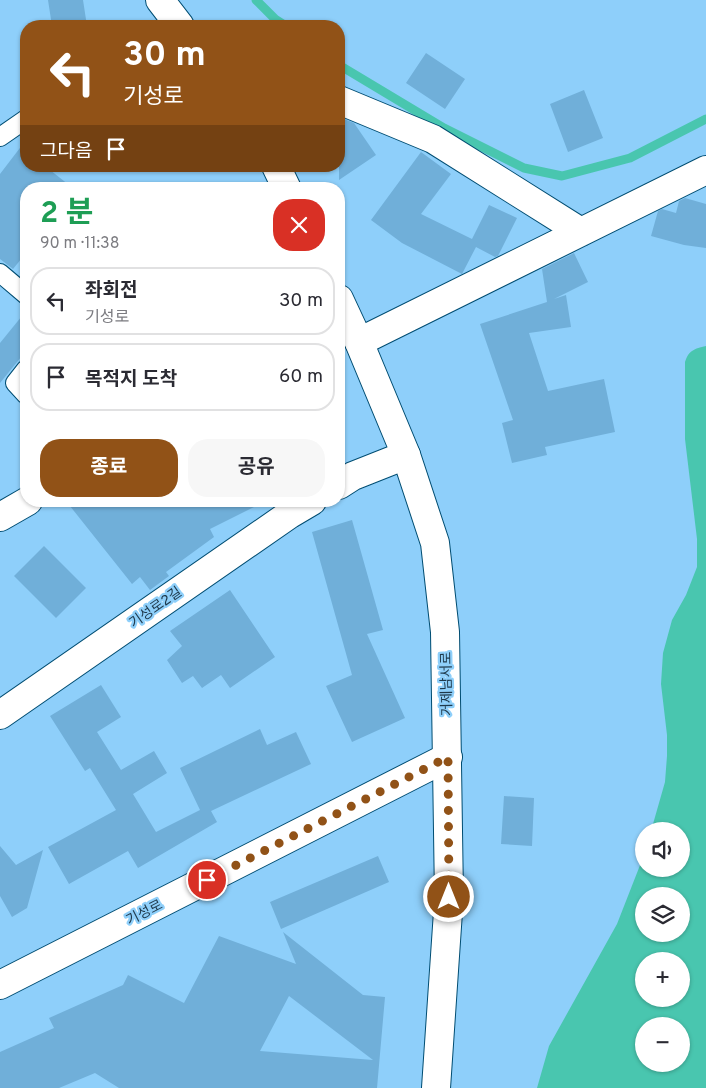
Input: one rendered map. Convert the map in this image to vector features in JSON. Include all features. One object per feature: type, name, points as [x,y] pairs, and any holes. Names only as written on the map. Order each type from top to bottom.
[{"type":"street","points":[[160,0],[175,20]]},
{"type":"street","points":[[345,102],[433,139],[581,232]]},
{"type":"street","points":[[351,341],[581,232],[706,170]]},
{"type":"street","name":"거제남서로","points":[[345,320],[351,341],[406,455],[435,543],[445,632],[449,897],[436,1088]]},
{"type":"street","points":[[345,481],[353,476],[406,455]]},
{"type":"street","points":[[0,516],[20,505]]},
{"type":"street","name":"기성로2길","points":[[0,715],[303,507]]},
{"type":"street","name":"기성로","points":[[0,985],[448,757]]},
{"type":"lane","points":[[0,137],[20,123]]},
{"type":"lane","points":[[0,273],[20,290]]},
{"type":"lane","points":[[20,377],[15,383],[20,388]]},
{"type":"shaded area","points":[[706,346],[706,1088],[537,1088],[549,1046],[617,924],[635,877],[690,877],[690,822],[654,822],[665,782],[667,756],[667,735],[661,684],[663,653],[672,620],[686,595],[697,567],[697,539],[685,439],[685,362],[690,352]]},
{"type":"building","points":[[48,0],[83,0],[86,20],[51,20]]},
{"type":"building","points":[[426,53],[465,79],[445,109],[406,83]]},
{"type":"building","points":[[584,90],[603,138],[568,152],[550,104]]},
{"type":"building","points":[[345,119],[354,123],[376,155],[339,180],[339,172],[345,172]]},
{"type":"building","points":[[20,148],[20,172],[53,172],[65,182],[20,182],[20,260],[13,269],[0,259],[0,174]]},
{"type":"building","points":[[421,152],[451,174],[421,214],[472,239],[489,205],[517,218],[498,256],[495,257],[476,247],[462,274],[402,243],[371,220]]},
{"type":"building","points":[[685,198],[706,204],[706,248],[684,245],[651,236],[658,211],[662,209],[676,213],[679,201]]},
{"type":"building","points":[[574,253],[588,282],[554,299],[566,295],[571,327],[529,333],[548,391],[604,379],[615,432],[545,447],[547,455],[512,463],[502,423],[513,420],[480,324],[547,302],[542,269]]},
{"type":"building","points":[[20,318],[20,358],[0,383],[0,343]]},
{"type":"building","points":[[71,507],[254,507],[210,529],[214,537],[166,572],[169,576],[150,590],[140,577],[132,584]]},
{"type":"building","points":[[352,520],[383,630],[367,634],[405,718],[352,742],[326,686],[352,675],[312,532]]},
{"type":"building","points":[[44,546],[86,588],[56,618],[14,576]]},
{"type":"building","points":[[230,590],[275,657],[230,688],[221,675],[202,688],[193,676],[182,683],[167,660],[182,646],[170,631]]},
{"type":"building","points":[[101,685],[121,717],[97,732],[121,770],[154,751],[167,773],[133,794],[156,832],[200,810],[180,768],[260,729],[267,745],[296,732],[311,764],[211,811],[217,822],[138,868],[128,851],[69,884],[48,847],[116,810],[90,768],[85,771],[50,716]]},
{"type":"building","points":[[504,796],[534,798],[532,846],[501,844]]},
{"type":"building","points":[[0,846],[16,865],[43,850],[27,908],[12,917],[0,896]]},
{"type":"building","points":[[378,856],[389,882],[281,929],[270,902]]},
{"type":"building","points":[[283,932],[363,995],[385,997],[377,1088],[119,1088],[95,1073],[59,1088],[0,1088],[0,1052],[54,1028],[49,1018],[123,985],[128,975],[184,1003],[219,936],[296,964]],"holes":[[[289,996],[373,1060],[260,1051]]]},
{"type":"waterway","points":[[256,0],[277,20]]},
{"type":"waterway","points":[[345,69],[444,128],[524,168],[562,176],[630,158],[706,119]]},
{"type":"route","points":[[207,880],[448,757],[449,897]]}]
